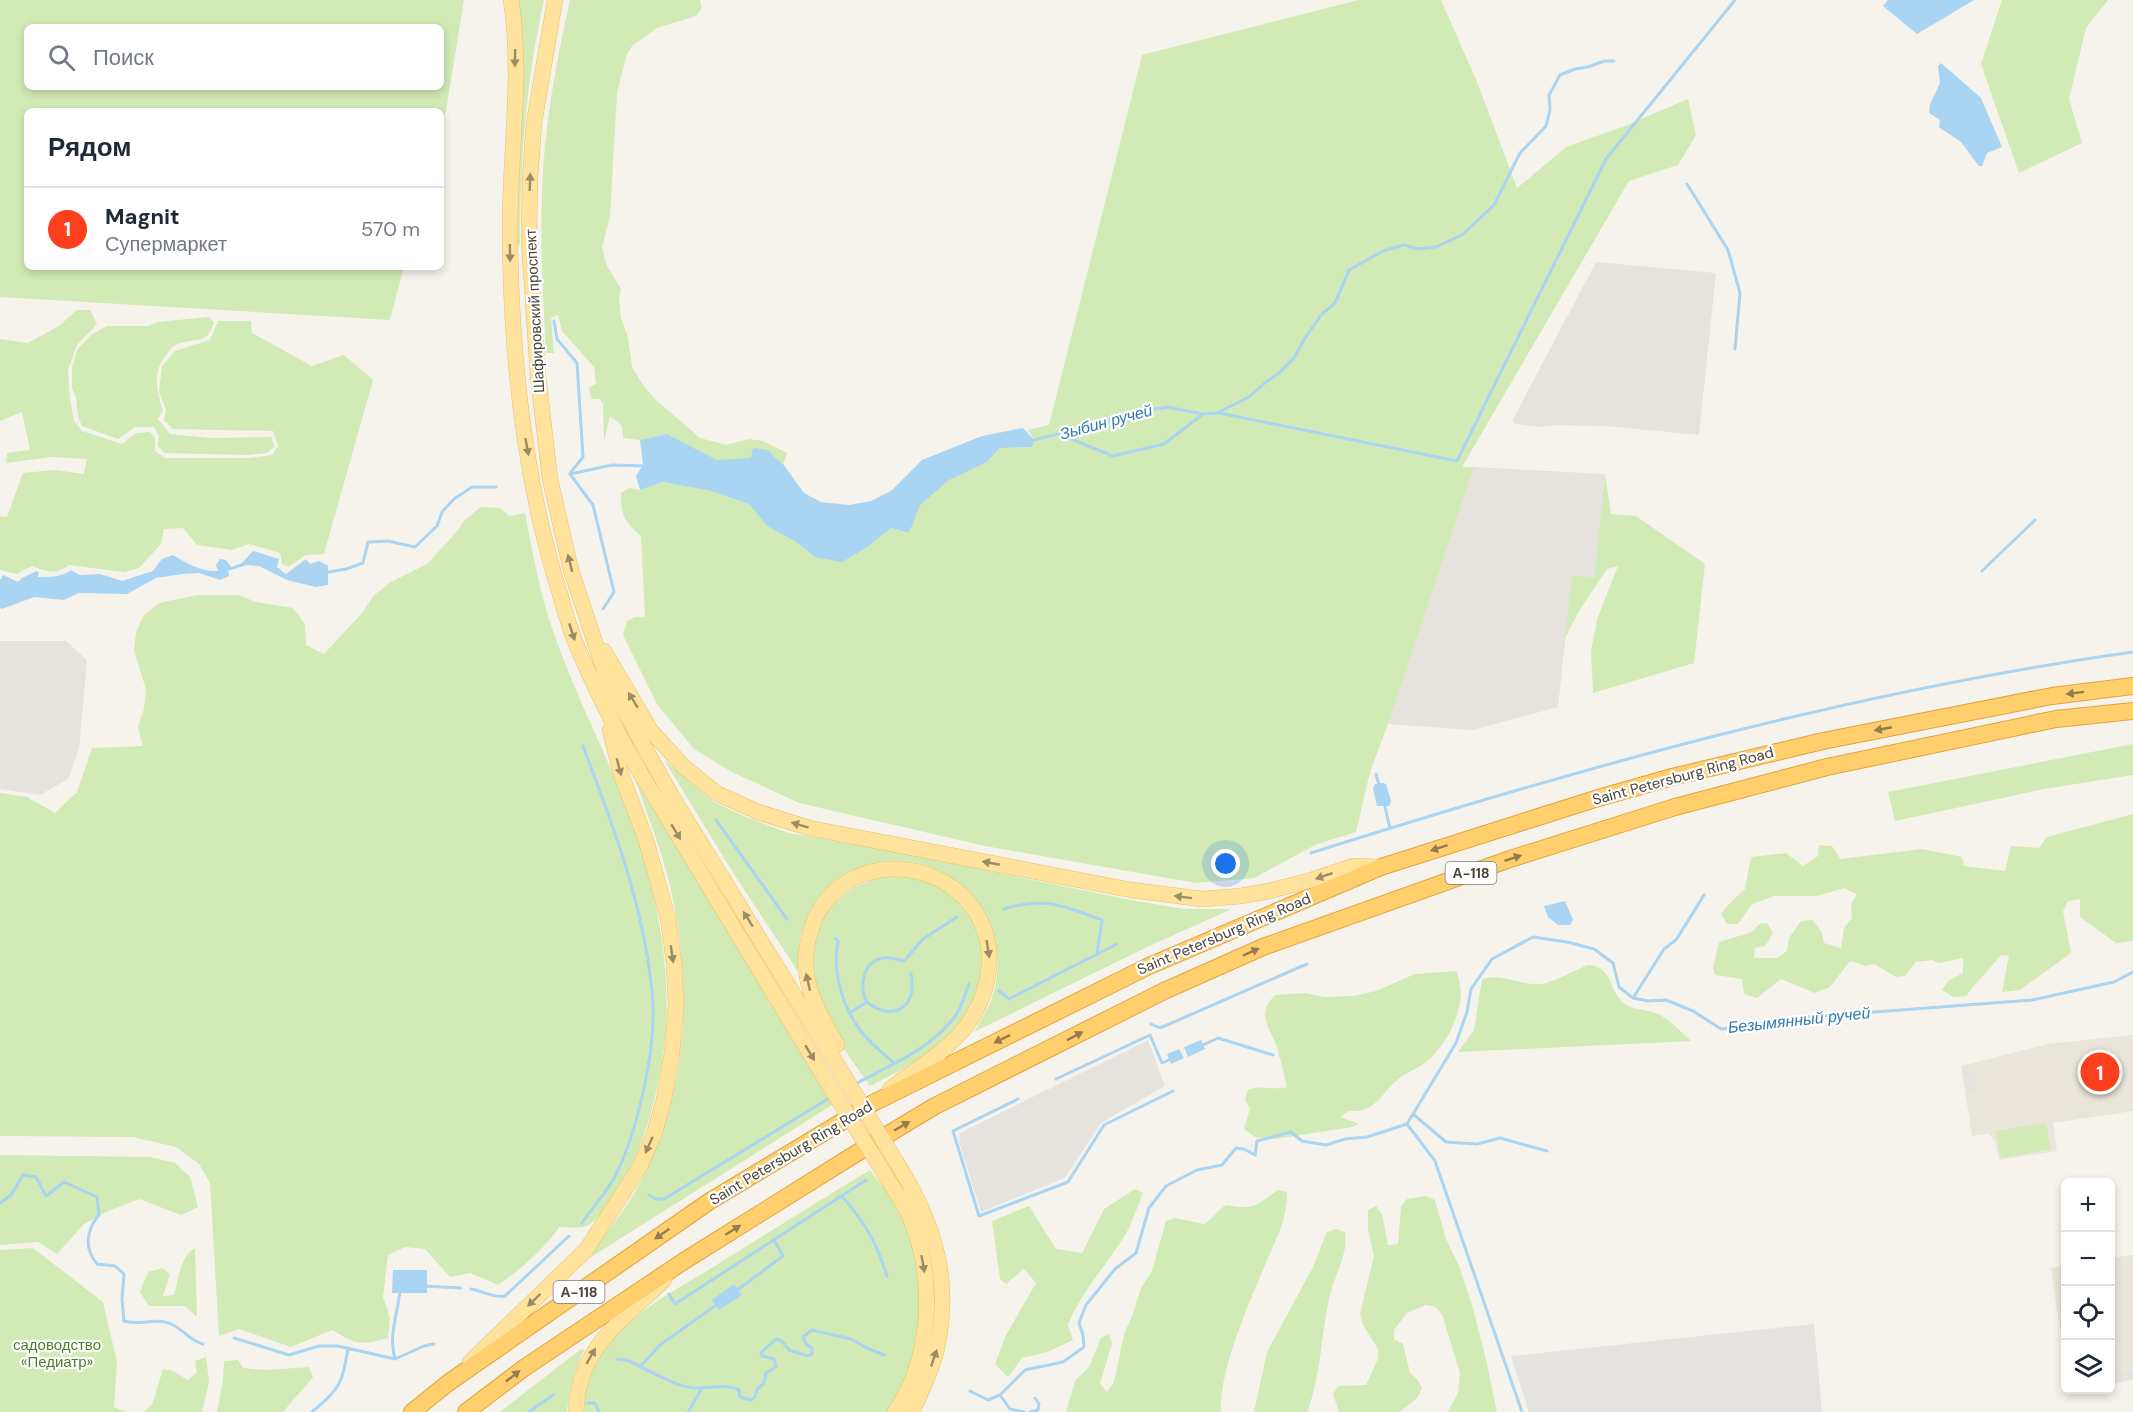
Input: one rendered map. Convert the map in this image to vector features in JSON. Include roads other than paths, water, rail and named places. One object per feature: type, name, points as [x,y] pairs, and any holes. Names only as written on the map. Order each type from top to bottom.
[{"type":"highway","name":"Saint Petersburg Ring Road","points":[[412,1412],[448,1383],[710,1201],[873,1102],[1149,966],[1381,867],[1595,799],[1683,774],[1823,741],[2052,696],[2133,686]]},
{"type":"highway","name":"Saint Petersburg Ring Road","points":[[466,1412],[524,1368],[684,1261],[936,1106],[1164,991],[1263,946],[1510,859],[1675,807],[1827,767],[2056,719],[2133,711]]},
{"type":"main road","points":[[511,0],[515,44],[510,233],[517,377],[538,512],[554,577],[576,644],[605,710],[641,774],[906,1209],[920,1248],[926,1281],[927,1308],[924,1336],[916,1367],[895,1412]]},
{"type":"main road","name":"Шафировский проспект","points":[[555,0],[533,134],[530,220],[532,292],[537,376],[550,479],[571,570],[587,619]]},
{"type":"main road","points":[[587,619],[651,731],[683,766],[716,794],[758,812],[809,828],[1131,890],[1202,899],[1269,891],[1353,866],[1381,867]]},
{"type":"main road","points":[[587,619],[608,682],[674,800],[848,1074]]},
{"type":"main road","points":[[448,1383],[586,1250],[639,1168],[654,1135],[664,1098],[672,1053],[676,1006],[674,962],[669,930],[654,869],[646,840],[621,774],[605,710]]},
{"type":"main road","points":[[873,1102],[947,1046],[963,1030],[983,996],[988,981],[990,958],[987,937],[978,915],[967,899],[954,887],[934,876],[917,871],[893,868],[866,873],[849,880],[829,896],[818,913],[806,950],[806,970],[818,1011],[879,1134],[920,1202],[936,1244],[941,1276],[942,1306],[937,1348],[912,1412]]},
{"type":"main road","points":[[576,1412],[576,1395],[582,1373],[591,1354],[605,1335],[684,1261]]},
{"type":"water","points":[[1888,0],[1974,0],[1917,34],[1883,6]]},
{"type":"water","points":[[1941,63],[1981,98],[2002,147],[1987,153],[1982,166],[1979,166],[1961,142],[1939,127],[1940,120],[1929,113],[1930,104],[1940,83],[1938,66]]},
{"type":"water","points":[[1023,428],[1034,440],[1032,447],[1000,448],[987,462],[949,480],[920,505],[909,533],[891,528],[866,548],[842,562],[815,557],[796,542],[767,526],[749,504],[711,491],[663,482],[640,490],[636,476],[643,465],[640,440],[667,434],[717,460],[751,458],[753,448],[768,450],[783,464],[804,493],[821,502],[849,505],[871,501],[891,491],[922,460],[982,436]]},
{"type":"water","points":[[253,551],[279,559],[277,567],[286,574],[306,559],[310,564],[319,561],[328,566],[328,585],[316,587],[287,580],[259,566],[247,565],[228,571],[229,576],[220,580],[199,573],[182,574],[156,578],[127,594],[79,593],[64,600],[34,597],[0,608],[0,580],[3,575],[18,582],[37,571],[38,577],[47,577],[71,570],[80,575],[100,574],[122,581],[153,571],[162,559],[173,555],[200,568],[218,571],[216,565],[220,559],[226,560],[231,567],[242,563]]},
{"type":"water","points":[[1375,784],[1386,784],[1391,801],[1389,806],[1377,806],[1373,788]]},
{"type":"water","points":[[1565,901],[1573,920],[1570,925],[1558,925],[1548,917],[1544,906]]},
{"type":"water","points":[[1201,1040],[1205,1049],[1188,1057],[1184,1047]]},
{"type":"water","points":[[1179,1049],[1184,1058],[1171,1064],[1167,1054]]},
{"type":"water","points":[[393,1270],[427,1270],[427,1293],[392,1293]]},
{"type":"water","points":[[734,1284],[742,1295],[719,1310],[712,1300]]},
{"type":"waterway","points":[[1219,413],[1457,461],[1606,159],[1735,0]]},
{"type":"waterway","name":"Зыбин ручей","points":[[1033,440],[1079,432],[1122,415],[1167,407],[1203,414],[1217,413],[1249,397],[1294,358],[1322,314],[1335,303],[1349,270],[1383,251],[1404,245],[1418,249],[1436,247],[1462,235],[1494,205],[1520,153],[1546,126],[1550,110],[1549,95],[1560,75],[1604,61],[1614,61]]},
{"type":"waterway","points":[[1687,184],[1728,250],[1740,293],[1735,349]]},
{"type":"waterway","points":[[554,321],[557,339],[577,363],[583,457],[571,472]]},
{"type":"waterway","points":[[1061,435],[1113,456],[1164,444],[1203,414]]},
{"type":"waterway","name":"Зыбин ручей","points":[[570,474],[612,465],[647,466]]},
{"type":"waterway","points":[[570,474],[593,505],[614,592],[603,609]]},
{"type":"waterway","name":"Зыбин ручей","points":[[323,573],[363,563],[368,542],[388,541],[415,547],[437,526],[442,512],[454,499],[472,487],[496,487]]},
{"type":"waterway","points":[[1982,571],[2035,520]]},
{"type":"waterway","points":[[1311,853],[1514,791],[1718,735],[1924,688],[2028,668],[2133,652]]},
{"type":"waterway","points":[[582,1223],[607,1190],[629,1143],[646,1077],[653,1020],[648,960],[635,898],[616,836],[583,746]]},
{"type":"waterway","points":[[1376,774],[1379,785]]},
{"type":"waterway","points":[[1384,803],[1390,828]]},
{"type":"waterway","points":[[716,820],[787,919]]},
{"type":"waterway","points":[[1633,998],[1664,949],[1676,940],[1704,895]]},
{"type":"waterway","points":[[1004,909],[1031,903],[1054,904],[1102,920],[1097,954]]},
{"type":"waterway","points":[[867,1002],[863,982],[871,964],[884,958],[904,961],[923,939],[957,917]]},
{"type":"waterway","name":"Безымянный ручей","points":[[970,1391],[988,1400],[1000,1395],[1025,1370],[1063,1362],[1084,1347],[1079,1323],[1086,1305],[1115,1269],[1136,1253],[1149,1208],[1166,1186],[1197,1170],[1222,1165],[1236,1148],[1244,1149],[1255,1155],[1257,1141],[1291,1132],[1302,1141],[1326,1145],[1345,1139],[1367,1137],[1407,1124],[1456,1043],[1467,1012],[1471,989],[1492,959],[1533,937],[1594,949],[1613,963],[1619,987],[1633,998],[1648,1001],[1666,1000],[1693,1011],[1721,1029],[1809,1017],[2032,1000],[2114,982],[2133,972]]},
{"type":"waterway","points":[[835,938],[838,941],[836,952],[838,976],[848,1010],[864,1035],[894,1063]]},
{"type":"waterway","points":[[999,991],[1009,999],[1117,944]]},
{"type":"waterway","points":[[1151,1024],[1160,1028],[1307,964]]},
{"type":"waterway","points":[[851,1012],[867,1002],[886,1011],[901,1008],[911,995],[911,974]]},
{"type":"waterway","points":[[855,1084],[910,1055],[935,1037],[956,1015],[969,984]]},
{"type":"waterway","points":[[1056,1079],[1150,1035],[1162,1063],[1173,1058]]},
{"type":"waterway","points":[[1201,1046],[1218,1038],[1273,1055]]},
{"type":"waterway","points":[[1018,1099],[953,1131],[979,1216],[1068,1182],[1104,1125],[1173,1091]]},
{"type":"waterway","points":[[649,1195],[656,1199],[664,1199],[831,1097]]},
{"type":"waterway","points":[[1413,1114],[1446,1142],[1477,1144],[1500,1138],[1547,1151]]},
{"type":"waterway","points":[[1407,1124],[1435,1161],[1522,1412]]},
{"type":"waterway","name":"Безымянный ручей","points":[[0,1203],[11,1195],[23,1175],[36,1177],[46,1196],[64,1182],[97,1197],[99,1215],[91,1227],[88,1246],[97,1264],[115,1266],[124,1274],[122,1299],[124,1321],[165,1322],[203,1344]]},
{"type":"waterway","points":[[669,1294],[675,1304],[866,1180]]},
{"type":"waterway","points":[[842,1196],[869,1233],[887,1276]]},
{"type":"waterway","points":[[471,1289],[505,1296],[569,1236]]},
{"type":"waterway","points":[[736,1291],[783,1256],[774,1240]]},
{"type":"waterway","points":[[423,1286],[461,1288]]},
{"type":"waterway","points":[[395,1359],[393,1333],[400,1290]]},
{"type":"waterway","points":[[641,1366],[660,1345],[719,1303]]},
{"type":"waterway","name":"Безымянный ручей","points":[[617,1359],[626,1360],[679,1385],[694,1388],[733,1388],[739,1390],[740,1397],[751,1400],[755,1397],[757,1389],[764,1383],[766,1373],[776,1367],[774,1359],[762,1356],[761,1353],[776,1339],[782,1341],[789,1350],[808,1356],[812,1354],[812,1348],[806,1344],[803,1337],[812,1330],[851,1339],[884,1355]]},
{"type":"waterway","name":"Безымянный ручей","points":[[234,1338],[289,1355],[319,1346],[338,1346],[395,1359],[434,1344]]},
{"type":"waterway","points":[[312,1412],[329,1397],[338,1385],[344,1370],[348,1348]]},
{"type":"waterway","points":[[688,1412],[701,1390]]},
{"type":"waterway","points":[[529,1412],[553,1395]]},
{"type":"waterway","points":[[1000,1395],[1010,1409],[1024,1412]]},
{"type":"waterway","points":[[1030,1412],[1038,1410],[1039,1404],[1035,1398]]},
{"type":"waterway","points":[[587,1403],[595,1403],[599,1412]]},
{"type":"place","name":"Magnit","points":[[2100,1072]]},
{"type":"park label","name":"садоводство «Педиатр»","points":[[57,1354]]}]
